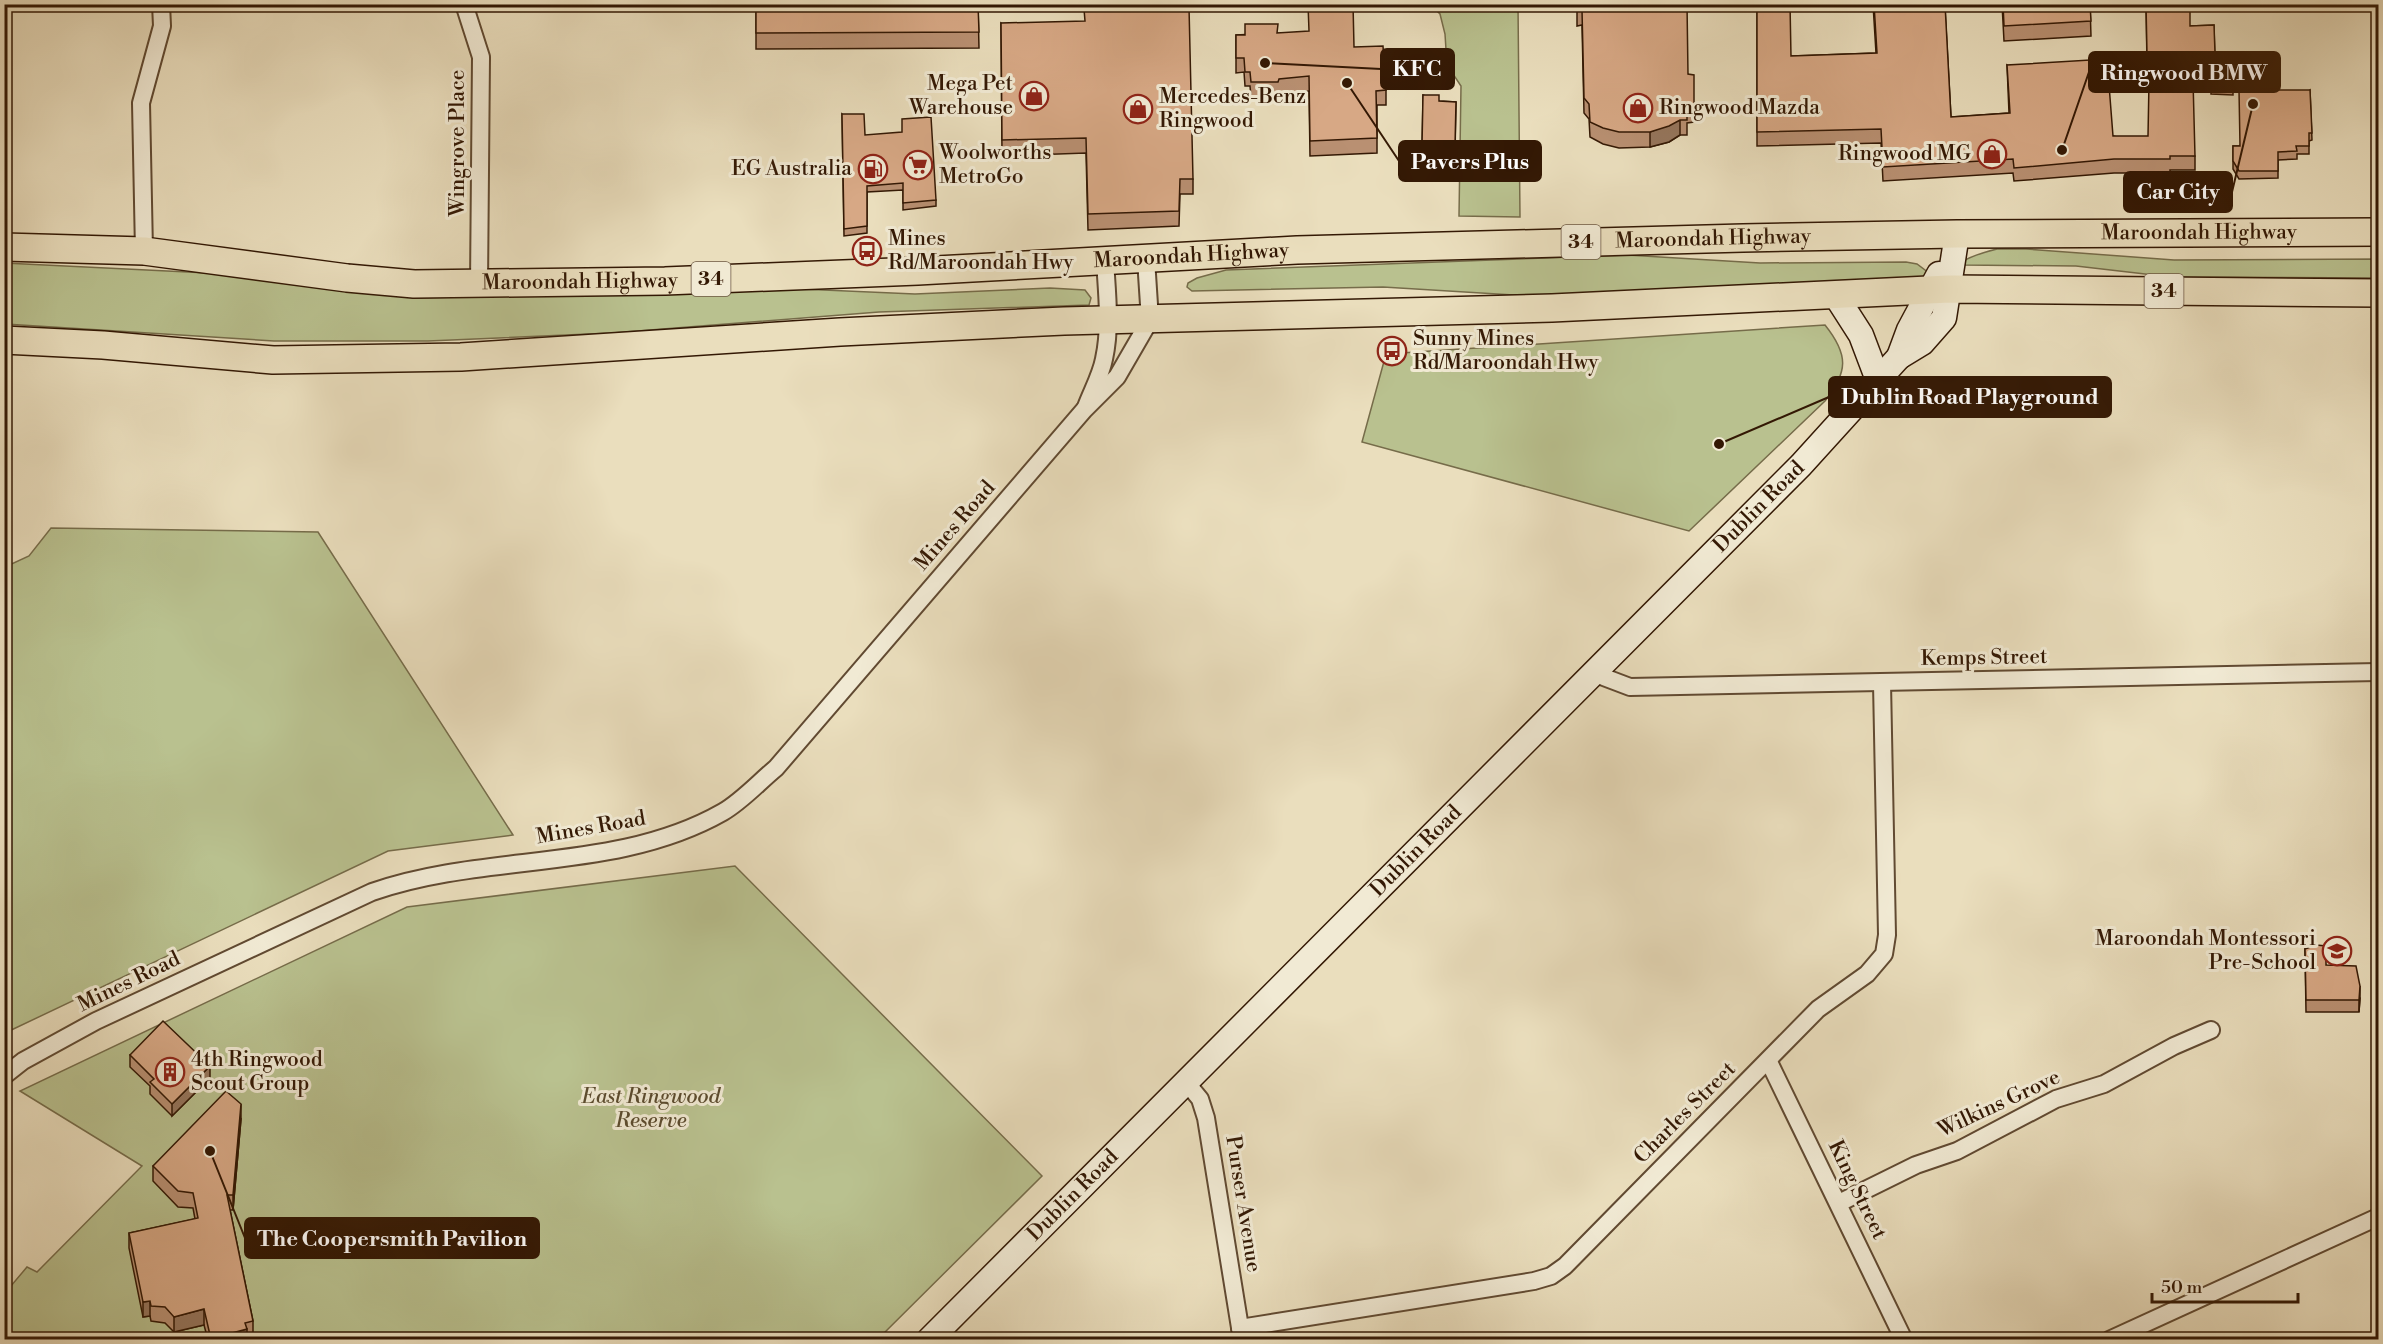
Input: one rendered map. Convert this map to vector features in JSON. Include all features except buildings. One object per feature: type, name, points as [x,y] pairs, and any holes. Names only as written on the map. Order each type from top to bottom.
[{"type":"highway","name":"Maroondah Highway","points":[[4,247],[144,251],[347,278],[414,284],[479,284],[665,281],[1383,247],[1957,234],[2379,232]]},
{"type":"highway","name":"34","points":[[4,340],[103,345],[273,360],[414,358],[460,357],[840,332],[1108,320],[1552,308],[1940,290],[2379,293]]},
{"type":"main road","name":"Dublin Road","points":[[928,1340],[1801,465],[1899,357],[1909,330],[1940,290],[1957,234]]},
{"type":"main road","points":[[1836,296],[1861,335],[1878,381]]},
{"type":"street","points":[[144,251],[141,103],[162,26],[161,4]]},
{"type":"street","name":"Wingrove Place","points":[[465,4],[481,57],[479,284]]},
{"type":"street","points":[[1146,259],[1150,320]]},
{"type":"street","name":"Mines Road","points":[[1084,410],[1104,361],[1108,320],[1105,261]]},
{"type":"street","name":"Mines Road","points":[[4,1076],[22,1061],[96,1021],[372,892],[396,884],[462,870],[644,845],[724,811],[776,768],[1084,410],[1117,377],[1150,320]]},
{"type":"street","name":"Kemps Street","points":[[1593,673],[1630,687],[2379,672]]},
{"type":"street","name":"Charles Street","points":[[1241,1334],[1551,1276],[1565,1266],[1818,1010],[1867,974],[1884,954],[1887,935],[1882,683]]},
{"type":"street","name":"Wilkins Grove","points":[[1839,1203],[1916,1165],[1957,1151],[2056,1099],[2104,1084],[2174,1046],[2211,1030]]},
{"type":"street","name":"King Street","points":[[1768,1062],[1839,1203],[1904,1340]]},
{"type":"street","name":"Purser Avenue","points":[[1186,1082],[1200,1099],[1206,1118],[1241,1334]]},
{"type":"street","points":[[2109,1340],[2379,1217]]},
{"type":"green space","points":[[1431,5],[1518,5],[1520,217],[1459,216],[1461,86],[1447,65],[1445,34],[1440,14]]},
{"type":"green space","points":[[1997,249],[2174,260],[2378,259],[2378,278],[2171,277],[2076,266],[1963,265],[1963,261],[1967,259]]},
{"type":"green space","points":[[1627,255],[1760,263],[1906,262],[1917,264],[1929,273],[1928,277],[1529,296],[1383,287],[1192,291],[1187,287],[1188,283],[1197,278],[1226,270]]},
{"type":"green space","points":[[4,263],[208,273],[416,298],[801,289],[915,294],[1050,288],[1085,290],[1091,298],[1089,305],[879,312],[612,333],[428,341],[274,341],[5,324]]},
{"type":"green space","points":[[1825,325],[1838,345],[1843,363],[1833,391],[1689,531],[1362,442],[1386,354]]},
{"type":"green space","points":[[51,528],[318,532],[513,835],[388,851],[5,1033],[5,567],[29,556]]},
{"type":"green space","name":"East Ringwood Reserve","points":[[735,866],[1042,1176],[878,1339],[18,1340],[5,1335],[5,1293],[27,1267],[37,1272],[142,1166],[20,1091],[407,907]]},
{"type":"place","name":"KFC","points":[[1265,63]]},
{"type":"place","name":"Pavers Plus","points":[[1347,83]]},
{"type":"place","name":"Mega Pet Warehouse","points":[[1034,96]]},
{"type":"place","name":"Car City","points":[[2253,104]]},
{"type":"place","name":"Ringwood Mazda","points":[[1638,108]]},
{"type":"place","name":"Mercedes-Benz Ringwood","points":[[1138,109]]},
{"type":"place","name":"Ringwood BMW","points":[[2062,150]]},
{"type":"place","name":"Ringwood MG","points":[[1992,154]]},
{"type":"place","name":"Woolworths MetroGo","points":[[918,165]]},
{"type":"place","name":"EG Australia","points":[[873,169]]},
{"type":"place","name":"Mines Rd/Maroondah Hwy","points":[[867,251]]},
{"type":"place","name":"Sunny Mines Rd/Maroondah Hwy","points":[[1392,351]]},
{"type":"place","name":"Dublin Road Playground","points":[[1719,444]]},
{"type":"place","name":"Maroondah Montessori Pre-School","points":[[2337,951]]},
{"type":"place","name":"4th Ringwood Scout Group","points":[[170,1072]]},
{"type":"place","name":"The Coopersmith Pavilion","points":[[210,1151]]}]
